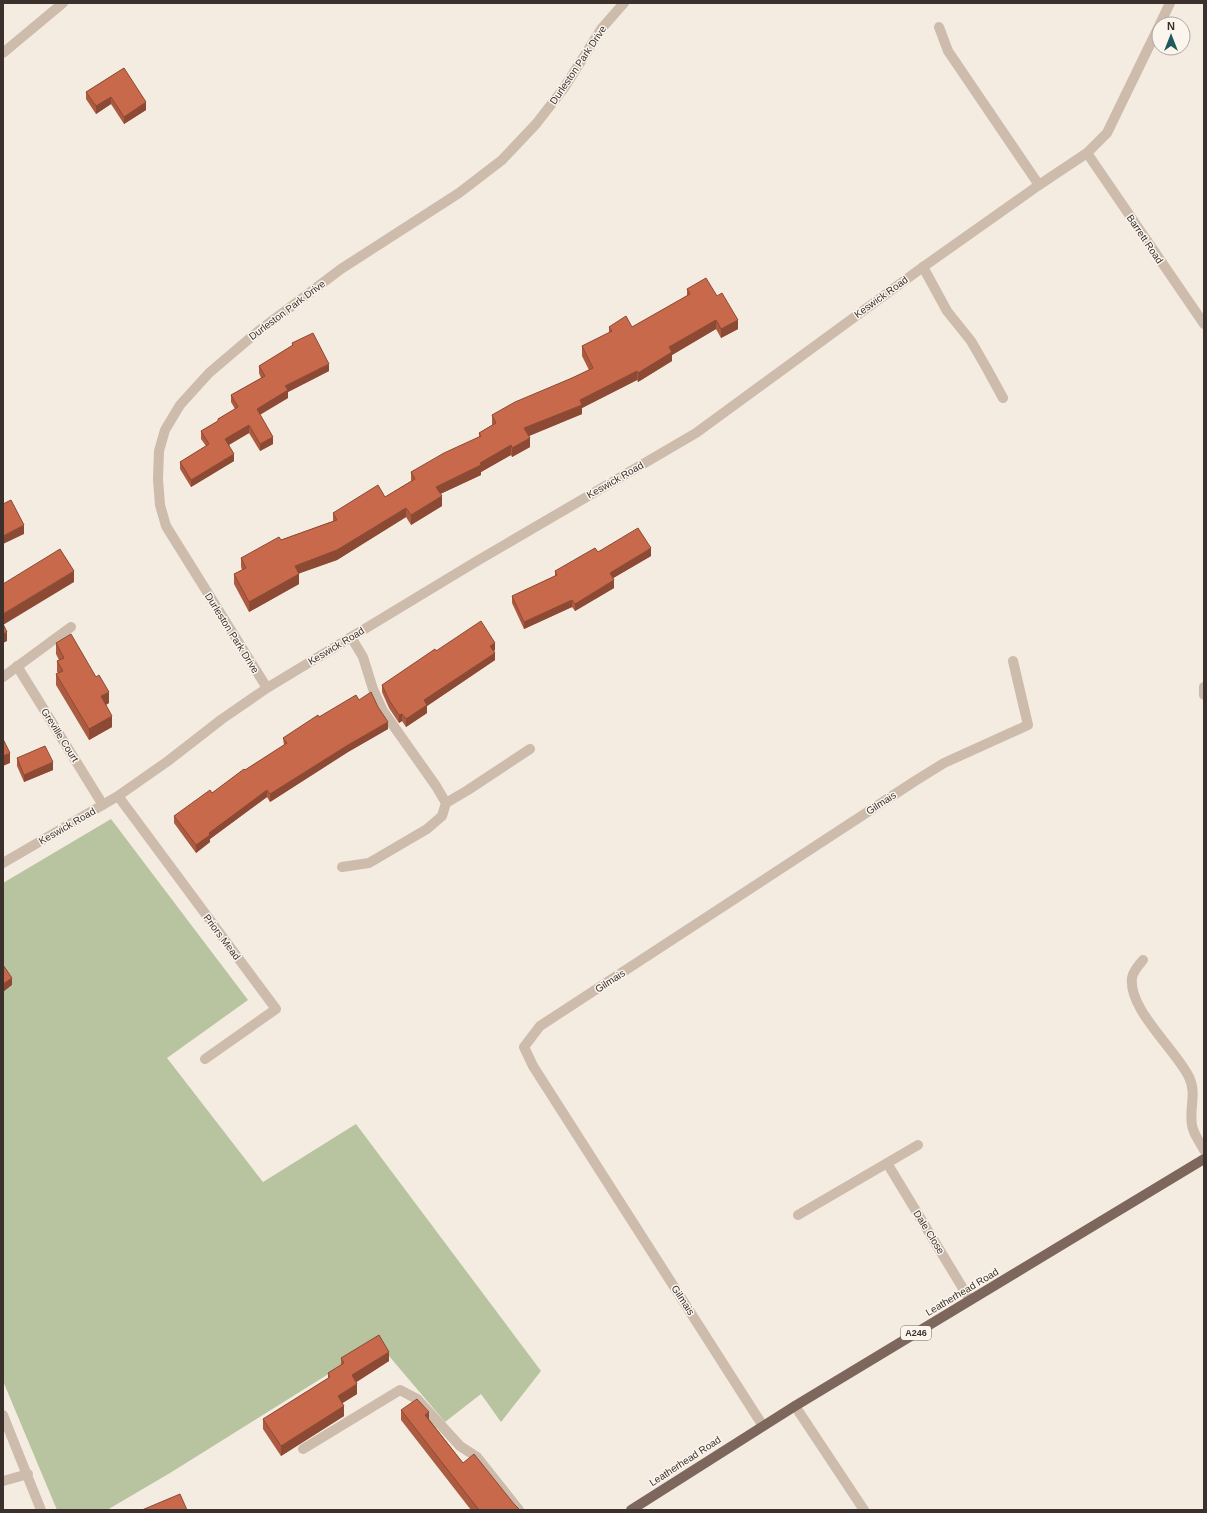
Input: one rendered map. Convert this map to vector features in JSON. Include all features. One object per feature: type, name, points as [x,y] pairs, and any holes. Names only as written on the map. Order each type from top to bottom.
[{"type":"main road","name":"Leatherhead Road","points":[[631,1510],[795,1406],[1204,1158]]},
{"type":"street","points":[[3,53],[63,3]]},
{"type":"street","name":"Durleston Park Drive","points":[[267,688],[166,526],[160,505],[158,479],[159,451],[165,430],[180,405],[209,373],[256,333],[342,269],[458,193],[502,160],[536,124],[564,88],[602,28],[624,3]]},
{"type":"street","name":"Keswick Road","points":[[1164,16],[1170,3]]},
{"type":"street","points":[[939,27],[948,51],[1039,185]]},
{"type":"street","name":"Keswick Road","points":[[3,863],[118,796],[168,761],[222,719],[267,688],[478,561],[696,433],[923,267],[1087,153],[1107,133],[1151,43]]},
{"type":"street","name":"Barrett Road","points":[[1087,153],[1204,324]]},
{"type":"street","points":[[923,267],[947,311],[971,341],[1003,398]]},
{"type":"street","points":[[3,677],[71,627]]},
{"type":"street","points":[[351,637],[363,657],[373,689],[383,711],[436,786],[446,803]]},
{"type":"street","name":"Gilmais","points":[[763,1426],[533,1066],[524,1047],[540,1026],[914,781],[944,763],[1028,725],[1013,661]]},
{"type":"street","name":"Greville Court","points":[[17,666],[103,805]]},
{"type":"street","points":[[1204,687],[1204,695]]},
{"type":"street","points":[[342,867],[369,863],[427,829],[442,816],[446,803],[530,749]]},
{"type":"street","name":"Priors Mead","points":[[118,796],[276,1009],[205,1059]]},
{"type":"street","points":[[1144,960],[1136,968],[1132,978],[1137,1001],[1146,1018],[1189,1077],[1193,1088],[1191,1116],[1192,1127],[1204,1150]]},
{"type":"street","points":[[798,1215],[918,1145]]},
{"type":"street","name":"Dale Close","points":[[887,1164],[970,1300]]},
{"type":"street","points":[[303,1449],[400,1390],[417,1399],[460,1446],[477,1457],[519,1510]]},
{"type":"street","points":[[795,1406],[864,1510]]},
{"type":"street","points":[[3,1415],[28,1474],[41,1510]]},
{"type":"street","points":[[3,1481],[28,1474]]},
{"type":"green space","points":[[111,819],[248,1000],[167,1058],[263,1182],[356,1124],[541,1371],[501,1422],[481,1394],[445,1422],[378,1343],[170,1473],[107,1510],[57,1510],[3,1381],[3,883]]},
{"type":"building","points":[[124,68],[146,102],[124,117],[111,97],[96,106],[86,92]]},
{"type":"building","points":[[706,278],[717,296],[722,293],[738,320],[721,329],[716,320],[669,347],[672,352],[638,373],[637,371],[580,400],[582,405],[524,428],[530,438],[512,448],[511,445],[480,463],[481,465],[436,487],[442,496],[411,515],[406,508],[337,550],[295,566],[299,574],[249,602],[234,574],[246,568],[241,558],[279,537],[281,540],[337,520],[333,513],[378,485],[385,497],[415,479],[411,472],[444,453],[481,436],[479,433],[496,423],[492,415],[515,402],[593,368],[582,346],[612,331],[609,327],[626,316],[632,327],[690,294],[687,289]]},
{"type":"building","points":[[313,333],[329,364],[285,386],[288,390],[257,409],[273,437],[260,444],[249,425],[225,439],[234,454],[191,480],[180,462],[209,444],[201,431],[238,407],[231,395],[265,376],[259,366],[293,345],[292,343]]},
{"type":"building","points":[[11,500],[24,525],[3,536],[3,504]]},
{"type":"building","points":[[638,528],[651,548],[610,573],[614,580],[575,604],[572,600],[524,622],[512,596],[557,575],[555,571],[595,548],[598,552]]},
{"type":"building","points":[[60,549],[74,571],[3,614],[3,584]]},
{"type":"building","points":[[481,621],[495,643],[490,646],[495,653],[424,700],[427,705],[406,719],[402,714],[399,715],[389,700],[382,685],[435,649],[436,651]]},
{"type":"building","points":[[3,624],[7,632],[3,634]]},
{"type":"building","points":[[71,634],[96,677],[99,675],[109,692],[101,696],[112,716],[89,729],[56,674],[63,671],[57,661],[64,658],[56,643]]},
{"type":"building","points":[[371,692],[378,707],[388,722],[348,745],[270,794],[267,790],[209,833],[210,835],[196,845],[174,816],[210,790],[212,793],[244,769],[245,770],[287,743],[283,738],[318,715],[319,717],[356,695],[359,700]]},
{"type":"building","points":[[3,739],[10,753],[3,756]]},
{"type":"building","points":[[45,746],[53,762],[24,775],[17,758]]},
{"type":"building","points":[[3,965],[12,978],[3,984]]},
{"type":"building","points":[[379,1335],[389,1352],[352,1375],[357,1384],[338,1396],[344,1406],[281,1446],[263,1419],[330,1377],[328,1373],[344,1363],[341,1358]]},
{"type":"building","points":[[417,1399],[429,1412],[425,1415],[463,1463],[474,1454],[520,1510],[479,1510],[401,1410]]},
{"type":"building","points":[[180,1494],[187,1510],[142,1510]]}]
